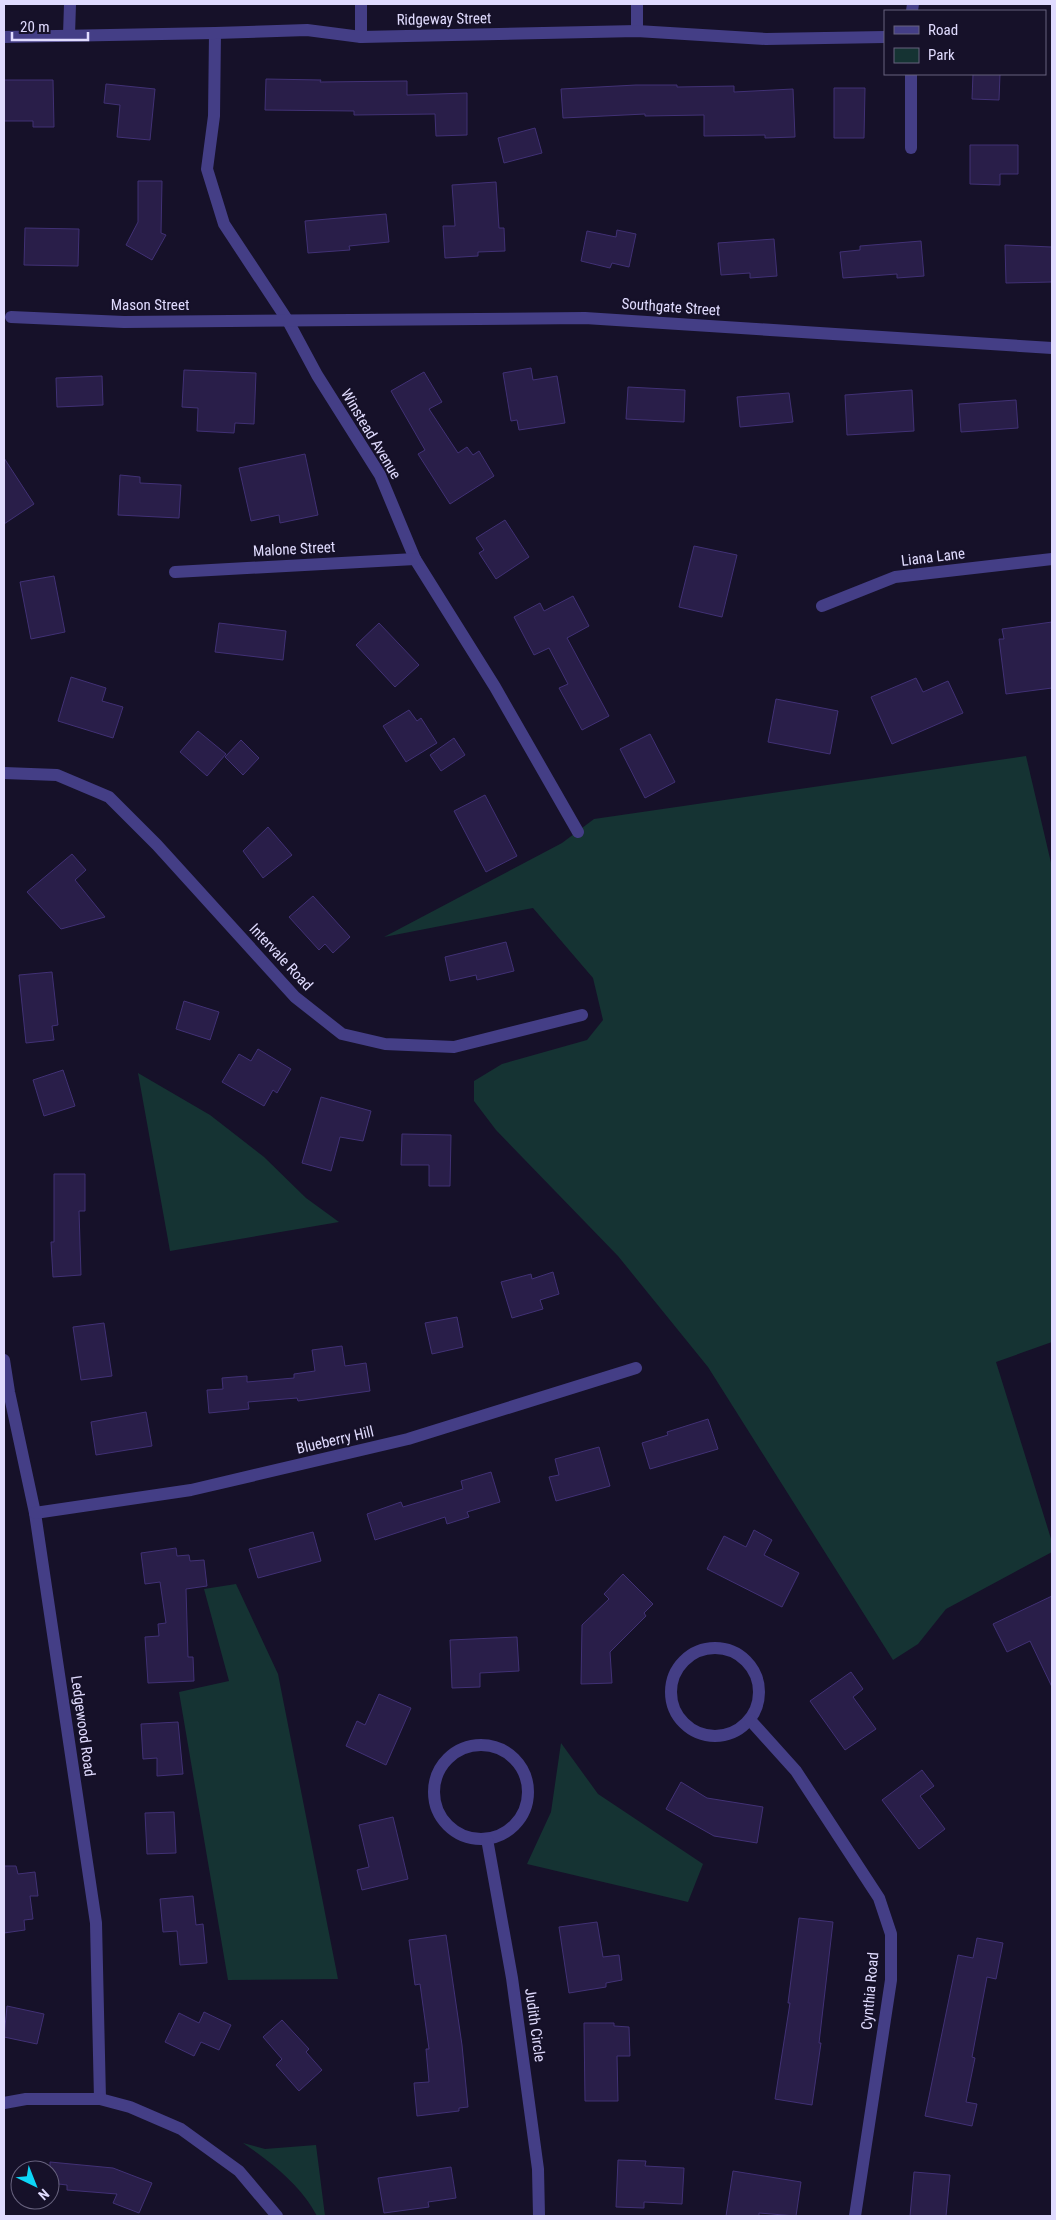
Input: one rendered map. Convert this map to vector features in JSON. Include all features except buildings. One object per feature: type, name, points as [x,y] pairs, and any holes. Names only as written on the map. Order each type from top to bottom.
[{"type":"street","points":[[69,35],[70,4]]},
{"type":"street","points":[[361,4],[361,37]]},
{"type":"street","points":[[637,4],[637,31]]},
{"type":"street","name":"Ridgeway Street","points":[[4,36],[215,34],[307,30],[361,37],[637,31],[766,39],[884,37]]},
{"type":"street","name":"Winstead Avenue","points":[[215,34],[214,116],[207,169],[224,224],[288,321],[317,375],[380,475],[414,559],[495,687],[578,832]]},
{"type":"street","points":[[911,75],[911,148]]},
{"type":"street","name":"Mason Street","points":[[11,317],[124,322],[288,321]]},
{"type":"street","name":"Southgate Street","points":[[288,321],[585,318],[1052,348]]},
{"type":"street","name":"Malone Street","points":[[175,572],[414,559]]},
{"type":"street","name":"Liana Lane","points":[[822,606],[895,577],[1052,559]]},
{"type":"street","name":"Intervale Road","points":[[4,772],[57,775],[108,798],[157,845],[295,997],[342,1034],[385,1044],[454,1047],[582,1015]]},
{"type":"street","name":"Ledgewood Road","points":[[4,1360],[35,1513],[96,1922],[100,2099]]},
{"type":"street","name":"Blueberry Hill","points":[[35,1513],[191,1490],[408,1439],[636,1368]]},
{"type":"street","points":[[710,1647],[725,1648],[739,1654],[750,1664],[757,1677],[760,1692],[757,1707],[750,1720],[737,1730],[722,1736],[707,1736],[692,1730],[680,1719],[672,1705],[670,1690],[674,1674],[683,1661],[695,1651],[710,1647]]},
{"type":"street","name":"Cynthia Road","points":[[750,1720],[796,1772],[806,1787],[879,1898],[891,1934],[891,1980],[855,2216]]},
{"type":"street","points":[[476,1745],[492,1746],[505,1752],[516,1761],[524,1773],[528,1787],[522,1815],[513,1826],[501,1834],[488,1839],[458,1834],[446,1824],[438,1812],[434,1798],[435,1783],[440,1769],[449,1757],[462,1749],[476,1745]]},
{"type":"street","name":"Judith Circle","points":[[488,1839],[512,1978],[538,2169],[539,2216]]},
{"type":"street","points":[[4,2103],[26,2098],[100,2099],[130,2107],[181,2129],[238,2171],[278,2216]]},
{"type":"green space","points":[[1026,756],[1052,867],[1052,1342],[996,1362],[1052,1542],[1052,1552],[946,1609],[918,1644],[893,1660],[708,1367],[618,1256],[496,1130],[474,1101],[474,1081],[502,1064],[587,1040],[603,1020],[593,978],[533,908],[384,937],[562,843],[594,819]]},
{"type":"green space","points":[[138,1073],[210,1115],[264,1157],[306,1198],[339,1222],[170,1251]]},
{"type":"green space","points":[[236,1584],[278,1674],[338,1979],[228,1980],[179,1692],[229,1681],[204,1589]]},
{"type":"green space","points":[[561,1743],[598,1794],[703,1864],[688,1902],[527,1864],[551,1812]]},
{"type":"green space","points":[[243,2143],[265,2149],[316,2145],[325,2216],[317,2216],[294,2184]]}]
